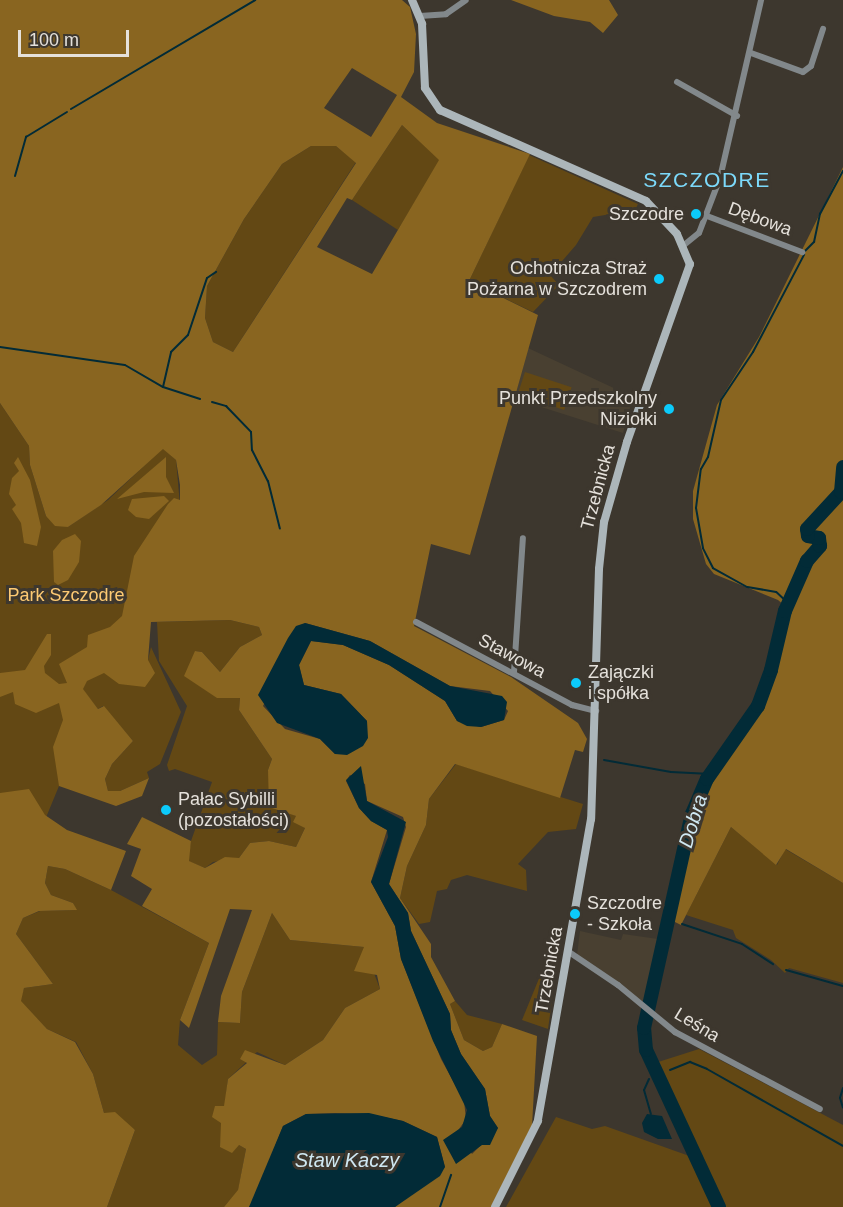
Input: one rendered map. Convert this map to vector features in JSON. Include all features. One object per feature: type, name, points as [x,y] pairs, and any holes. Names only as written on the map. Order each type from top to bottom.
[{"type":"street","points":[[412,0],[420,16],[425,88],[440,110],[637,196],[654,208],[684,245],[699,233],[707,216],[737,116],[761,0]]},
{"type":"street","points":[[420,16],[446,14],[466,0]]},
{"type":"street","points":[[751,53],[803,72],[812,66],[823,29]]},
{"type":"street","points":[[677,82],[737,116]]},
{"type":"street","name":"Dębowa","points":[[707,216],[802,252]]},
{"type":"street","name":"Trzebnicka","points":[[495,1207],[538,1120],[594,798],[599,569],[604,522],[637,412],[690,270],[684,245]]},
{"type":"street","points":[[514,672],[523,538]]},
{"type":"street","name":"Stawowa","points":[[416,622],[514,672],[572,705],[596,711]]},
{"type":"street","name":"Leśna","points":[[569,952],[675,1032],[820,1109]]},
{"type":"shaded area","points":[[0,0],[402,0],[410,7],[416,34],[414,72],[401,97],[437,123],[530,154],[469,281],[538,315],[470,555],[431,544],[414,626],[511,677],[578,723],[587,739],[583,752],[575,750],[560,798],[455,764],[429,799],[426,825],[407,866],[400,898],[431,944],[431,957],[455,1001],[450,1004],[464,1040],[483,1051],[492,1047],[502,1024],[537,1036],[532,1126],[491,1207],[395,1207],[445,1167],[437,1137],[403,1121],[369,1114],[335,1113],[306,1114],[283,1126],[253,1202],[249,1207],[224,1207],[238,1190],[246,1149],[239,1145],[232,1153],[220,1147],[221,1123],[212,1117],[215,1106],[224,1106],[228,1079],[247,1063],[240,1059],[245,1050],[285,1065],[323,1040],[345,1008],[380,989],[377,975],[354,971],[364,947],[290,940],[272,913],[242,992],[240,1023],[218,1022],[221,996],[252,910],[230,909],[189,1028],[180,1020],[209,943],[142,906],[152,889],[131,876],[141,849],[127,844],[142,817],[191,841],[189,861],[205,868],[225,857],[239,858],[250,843],[269,841],[296,847],[305,828],[293,822],[296,816],[269,807],[268,770],[272,759],[239,710],[240,698],[217,698],[184,676],[195,651],[202,652],[220,672],[240,647],[262,635],[259,627],[230,620],[151,622],[148,660],[155,673],[145,687],[119,684],[104,673],[87,681],[83,689],[98,709],[104,706],[133,741],[112,764],[105,779],[108,791],[120,791],[149,778],[142,796],[116,806],[59,786],[53,747],[63,720],[59,703],[36,713],[15,704],[13,692],[0,697],[0,673],[25,670],[47,634],[51,634],[51,655],[44,666],[45,673],[59,684],[67,683],[59,664],[87,647],[88,635],[110,627],[122,616],[134,556],[168,504],[174,498],[180,500],[180,485],[176,460],[163,449],[101,505],[68,527],[55,526],[46,516],[30,465],[29,446],[0,403]],"holes":[[[352,68],[397,95],[371,137],[324,108]],[[402,125],[439,160],[372,274],[317,247],[347,198],[352,200]],[[311,146],[336,146],[356,163],[233,352],[213,342],[205,318],[207,286],[244,219],[282,164]],[[305,623],[370,641],[450,686],[490,691],[508,711],[504,720],[481,727],[457,721],[445,701],[389,665],[343,645],[311,641],[299,665],[304,685],[341,694],[367,721],[335,754],[320,739],[285,729],[263,706]],[[350,775],[365,784],[367,801],[403,817],[406,827],[389,884],[408,913],[411,931],[450,1014],[451,1030],[461,1054],[485,1089],[490,1116],[498,1128],[472,1154],[457,1132],[466,1119],[464,1101],[441,1059],[401,959],[395,926],[371,882],[387,830],[371,821],[359,808],[346,781]]]},
{"type":"shaded area","points":[[511,0],[609,0],[618,15],[603,33],[590,22],[554,16]]},
{"type":"shaded area","points":[[843,167],[843,883],[786,849],[776,865],[731,827],[681,925],[673,921],[697,816],[712,780],[767,699],[791,611],[778,600],[714,574],[706,564],[693,519],[693,491],[717,405],[759,337]]},
{"type":"shaded area","points":[[528,348],[633,397],[623,433],[513,398]]},
{"type":"shaded area","points":[[18,457],[30,480],[41,527],[37,546],[24,543],[21,523],[12,509],[16,505],[9,494],[12,478],[19,471],[14,463]]},
{"type":"shaded area","points":[[166,457],[166,477],[174,493],[144,492],[117,499]]},
{"type":"shaded area","points":[[164,496],[169,501],[149,519],[136,517],[128,510],[132,499]]},
{"type":"shaded area","points":[[75,534],[81,541],[79,562],[68,580],[58,585],[54,582],[53,551],[62,540]]},
{"type":"shaded area","points":[[29,789],[45,815],[67,830],[126,851],[111,890],[65,869],[48,866],[45,883],[51,895],[73,903],[77,910],[39,911],[23,918],[16,934],[53,984],[24,988],[21,1001],[47,1029],[75,1042],[93,1074],[104,1113],[115,1112],[135,1130],[107,1207],[0,1207],[0,793]]},
{"type":"shaded area","points":[[580,931],[621,940],[623,934],[658,939],[645,1003],[577,955]]},
{"type":"green space","points":[[402,125],[440,160],[398,230],[352,200]]},
{"type":"green space","points":[[311,146],[336,146],[356,162],[233,352],[213,342],[205,318],[207,286],[244,219],[282,164]]},
{"type":"green space","points":[[529,155],[638,204],[635,210],[593,217],[576,245],[550,275],[559,285],[533,312],[469,281]]},
{"type":"green space","points":[[525,372],[572,387],[564,410],[518,395]]},
{"type":"green space","name":"Park Szczodre","points":[[0,403],[29,446],[30,465],[46,516],[68,527],[108,500],[163,448],[176,460],[180,505],[104,672],[148,660],[151,647],[181,712],[160,764],[147,772],[149,778],[120,791],[108,791],[105,779],[112,764],[133,741],[103,706],[98,709],[82,689],[85,723],[0,929]]},
{"type":"green space","points":[[230,620],[259,627],[262,635],[240,647],[220,672],[202,652],[195,651],[240,698],[239,710],[272,759],[268,770],[279,809],[296,816],[305,828],[296,847],[269,841],[250,843],[239,858],[213,862],[205,868],[188,861],[191,841],[212,782],[175,769],[169,771],[167,765],[187,706],[159,661],[157,622]]},
{"type":"green space","points":[[456,764],[583,804],[576,829],[548,832],[518,864],[526,870],[527,891],[467,875],[451,880],[447,889],[437,891],[430,922],[419,924],[400,898],[407,866],[426,825],[429,799]]},
{"type":"green space","points":[[731,827],[777,865],[785,849],[843,883],[843,983],[789,968],[785,973],[771,960],[736,938],[733,930],[686,915]]},
{"type":"green space","points":[[48,866],[65,869],[111,890],[209,943],[180,1020],[178,1045],[202,1065],[217,1055],[218,1022],[240,1023],[242,992],[272,913],[290,940],[364,947],[380,989],[345,1008],[323,1040],[285,1065],[257,1052],[228,1079],[220,1147],[239,1145],[246,1149],[238,1191],[224,1207],[107,1207],[135,1130],[104,1113],[93,1074],[76,1042],[47,1029],[20,1001],[24,988],[53,984],[16,934],[23,918],[40,911],[76,910],[73,903],[51,895],[45,883]]},
{"type":"green space","points":[[556,937],[561,938],[548,1029],[522,1020]]},
{"type":"green space","points":[[455,1001],[467,1015],[502,1024],[492,1047],[483,1051],[464,1040],[450,1004]]},
{"type":"green space","points":[[699,1049],[843,1125],[843,1207],[723,1207],[655,1063]]},
{"type":"green space","points":[[556,1117],[592,1129],[605,1126],[695,1158],[715,1207],[506,1207]]},
{"type":"water","points":[[305,623],[370,641],[450,686],[502,696],[507,702],[504,720],[481,727],[467,726],[457,721],[445,701],[389,665],[343,645],[311,641],[299,665],[304,685],[341,694],[367,721],[368,738],[363,746],[347,755],[335,754],[320,739],[277,723],[258,695],[288,638],[296,626]]},
{"type":"water","points":[[361,766],[367,801],[406,822],[389,884],[408,913],[411,931],[450,1014],[451,1030],[461,1054],[485,1089],[490,1116],[498,1128],[490,1145],[482,1145],[456,1164],[443,1140],[462,1127],[467,1110],[433,1041],[401,959],[395,926],[371,882],[388,837],[387,830],[371,821],[359,808],[346,780]]},
{"type":"water","name":"Staw Kaczy","points":[[369,1113],[403,1121],[437,1137],[445,1167],[440,1176],[395,1207],[249,1207],[283,1126],[306,1114]]},
{"type":"water","points":[[647,1114],[662,1116],[672,1139],[658,1139],[644,1132],[642,1123]]},
{"type":"waterway","points":[[71,109],[255,0]]},
{"type":"waterway","points":[[15,176],[26,137],[67,112]]},
{"type":"waterway","points":[[805,251],[814,242],[820,214],[843,171]]},
{"type":"waterway","points":[[788,603],[776,592],[747,587],[713,568],[703,548],[696,508],[701,469],[708,457],[721,400],[753,352],[804,255]]},
{"type":"waterway","points":[[0,347],[125,365],[163,387],[171,352],[188,335],[207,278],[216,272]]},
{"type":"waterway","points":[[163,387],[200,399]]},
{"type":"waterway","points":[[212,402],[226,406],[251,432],[252,450],[268,481],[280,529]]},
{"type":"waterway","name":"Dobra","points":[[719,1207],[646,1050],[644,1028],[692,814],[707,779],[758,706],[771,670],[785,611],[807,561],[820,546],[819,538],[808,536],[807,529],[841,492],[843,467]]},
{"type":"waterway","points":[[604,760],[671,772],[711,774]]},
{"type":"waterway","points":[[682,924],[742,944],[773,964]]},
{"type":"waterway","points":[[786,970],[843,986]]},
{"type":"waterway","points":[[670,1070],[690,1062],[707,1069],[843,1146]]},
{"type":"waterway","points":[[649,1079],[644,1090],[651,1114]]},
{"type":"waterway","points":[[843,1088],[840,1098],[843,1108]]},
{"type":"waterway","points":[[440,1207],[451,1175]]},
{"type":"place","name":"Szczodre","points":[[696,214]]},
{"type":"place","name":"Ochotnicza Straż Pożarna w Szczodrem","points":[[659,279]]},
{"type":"place","name":"Punkt Przedszkolny Niziołki","points":[[669,409]]},
{"type":"place","name":"Zajączki i spółka","points":[[576,683]]},
{"type":"place","name":"Pałac Sybilli (pozostałości)","points":[[166,810]]},
{"type":"place","name":"Szczodre - Szkoła","points":[[575,914]]},
{"type":"district","name":"SZCZODRE","points":[[707,180]]}]
